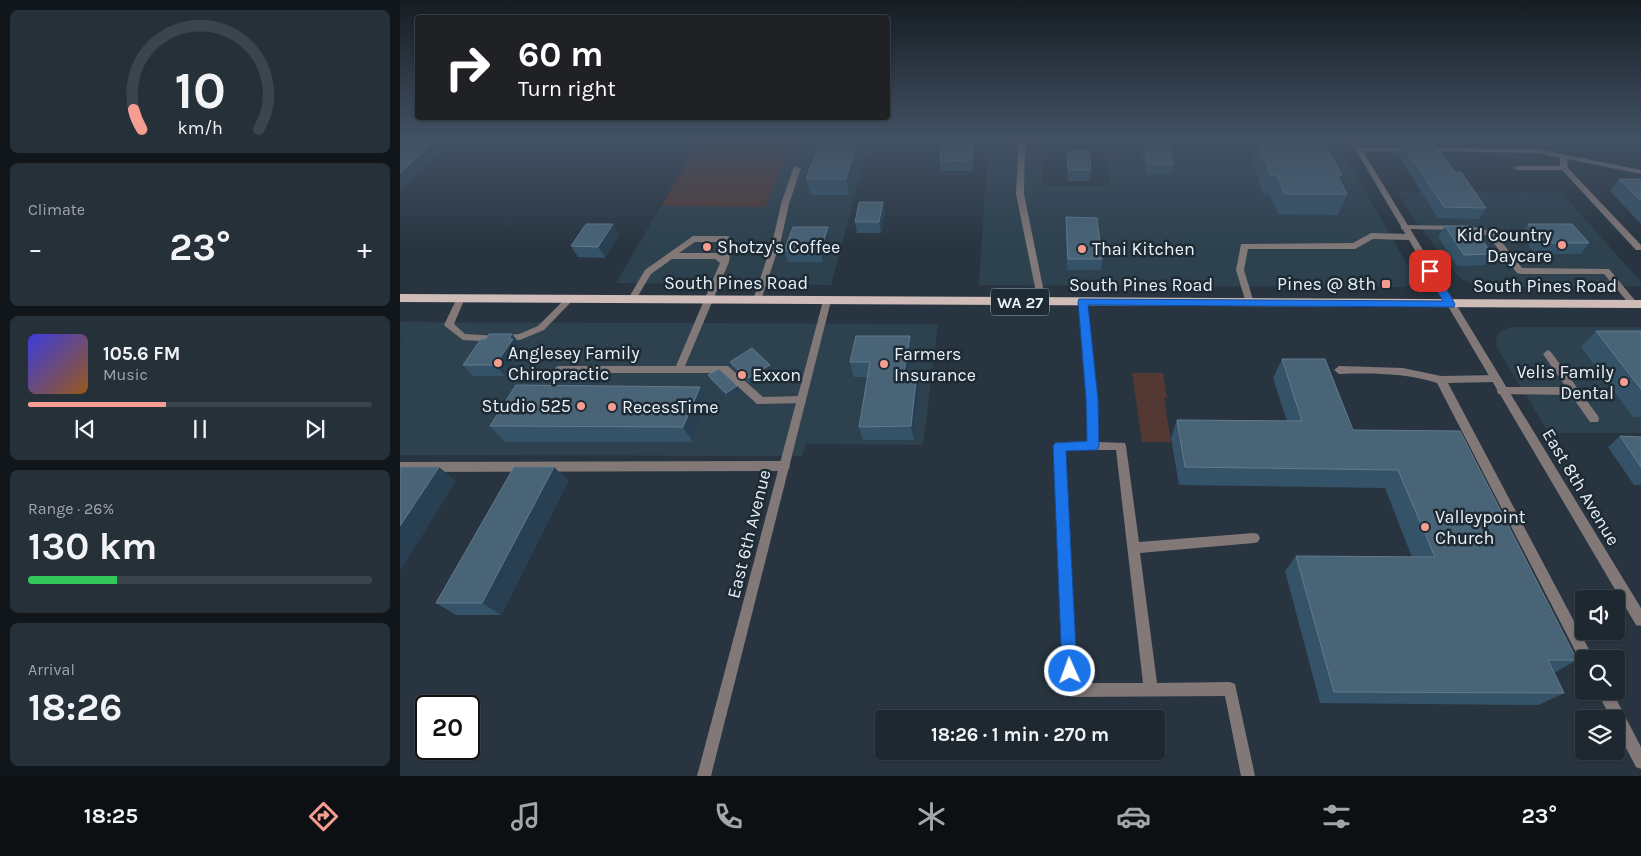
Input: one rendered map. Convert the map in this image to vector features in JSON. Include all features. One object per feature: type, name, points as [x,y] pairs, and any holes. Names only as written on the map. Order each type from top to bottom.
[{"type":"main road","name":"South Pines Road","points":[[400,298],[1638,304]]},
{"type":"street","points":[[756,300],[778,240],[785,204],[794,176]]},
{"type":"street","points":[[1021,176],[1020,194],[1042,302]]},
{"type":"street","name":"East 8th Avenue","points":[[1374,176],[1641,620]]},
{"type":"street","points":[[1572,176],[1639,248]]},
{"type":"street","points":[[1404,227],[1470,228],[1491,234],[1520,271],[1606,271],[1638,304]]},
{"type":"street","points":[[1250,303],[1240,270],[1244,246],[1355,246],[1371,236],[1410,237]]},
{"type":"street","points":[[632,299],[648,272],[693,239],[728,239],[726,262],[679,369]]},
{"type":"street","points":[[670,256],[717,256],[726,262]]},
{"type":"street","points":[[461,298],[449,325],[463,336],[499,339],[520,336],[541,328],[570,299]]},
{"type":"street","name":"East 6th Avenue","points":[[704,776],[827,301]]},
{"type":"street","points":[[1083,302],[1092,399],[1093,446]]},
{"type":"street","points":[[1548,354],[1594,419]]},
{"type":"street","points":[[559,370],[725,369],[760,401],[802,400]]},
{"type":"street","points":[[1338,370],[1400,371],[1419,373],[1441,380],[1495,378]]},
{"type":"street","points":[[1441,380],[1582,650]]},
{"type":"street","points":[[1502,391],[1574,391]]},
{"type":"street","points":[[1151,690],[1121,446],[1060,446],[1070,690],[1151,690],[1230,689],[1248,776]]},
{"type":"street","points":[[400,467],[785,466]]},
{"type":"street","points":[[1134,548],[1254,538]]},
{"type":"street","points":[[1609,700],[1641,762]]},
{"type":"shaded area","points":[[679,176],[778,176],[765,207],[661,206]]},
{"type":"shaded area","points":[[778,176],[860,176],[831,285],[616,283],[661,206],[765,207]]},
{"type":"shaded area","points":[[986,176],[1043,176],[1043,186],[1111,186],[1110,176],[1357,176],[1414,276],[1413,283],[1405,287],[979,285]]},
{"type":"shaded area","points":[[1560,191],[1641,282],[1641,286],[1487,287],[1476,285],[1462,279],[1453,271],[1412,216],[1398,192]]},
{"type":"shaded area","points":[[400,322],[938,324],[923,445],[806,444],[802,456],[400,455]]},
{"type":"shaded area","points":[[1512,327],[1641,327],[1641,433],[1549,433],[1497,348],[1496,339],[1500,332]]},
{"type":"shaded area","points":[[1132,373],[1163,373],[1167,398],[1164,398],[1171,442],[1142,442]]},
{"type":"building","points":[[807,176],[847,176],[846,179],[806,179]]},
{"type":"building","points":[[1278,176],[1338,176],[1347,194],[1285,194]]},
{"type":"building","points":[[1424,176],[1464,176],[1486,208],[1444,207]]},
{"type":"building","points":[[1619,179],[1641,179],[1641,201]]},
{"type":"building","points":[[859,202],[883,202],[879,222],[855,222]]},
{"type":"building","name":"Thai Kitchen","points":[[1066,217],[1097,218],[1102,259],[1068,259]]},
{"type":"building","points":[[586,224],[613,224],[598,247],[571,246]]},
{"type":"building","points":[[1528,224],[1572,224],[1589,243],[1543,243]]},
{"type":"building","points":[[1445,226],[1472,226],[1492,254],[1464,255]]},
{"type":"building","points":[[793,227],[828,227],[820,251],[784,251]]},
{"type":"building","points":[[1596,331],[1641,331],[1641,389]]},
{"type":"building","points":[[489,334],[512,334],[509,339],[513,339],[495,365],[463,365],[481,339],[486,339]]},
{"type":"building","points":[[856,336],[910,336],[904,372],[917,371],[911,426],[859,427],[870,362],[850,362]]},
{"type":"building","points":[[752,348],[770,365],[748,378],[730,362]]},
{"type":"building","name":"Valleypoint Church","points":[[1282,359],[1325,359],[1353,430],[1460,431],[1575,656],[1575,660],[1548,660],[1564,693],[1334,692],[1296,556],[1435,557],[1398,470],[1185,467],[1177,420],[1302,421]]},
{"type":"building","points":[[719,369],[737,386],[726,393],[708,375]]},
{"type":"building","points":[[516,385],[700,387],[683,427],[490,426]]},
{"type":"building","points":[[1620,436],[1641,437],[1641,467]]},
{"type":"building","points":[[400,467],[439,467],[400,526]]},
{"type":"building","points":[[514,467],[554,467],[482,603],[436,603]]},
{"type":"place","name":"Kid Country Daycare","points":[[1562,245]]},
{"type":"place","name":"Shotzy's Coffee","points":[[707,247]]},
{"type":"place","name":"Thai Kitchen","points":[[1082,249]]},
{"type":"place","name":"Pines @ 8th","points":[[1386,284]]},
{"type":"place","name":"Anglesey Family Chiropractic","points":[[498,363]]},
{"type":"place","name":"Farmers Insurance","points":[[884,364]]},
{"type":"place","name":"Exxon","points":[[742,375]]},
{"type":"place","name":"Velis Family Dental","points":[[1624,382]]},
{"type":"place","name":"Studio 525","points":[[581,406]]},
{"type":"place","name":"RecessTime","points":[[612,407]]},
{"type":"place","name":"Valleypoint Church","points":[[1425,527]]},
{"type":"route","points":[[1070,671],[1060,446],[1093,446],[1092,399],[1083,302],[1450,304],[1430,271]]}]
